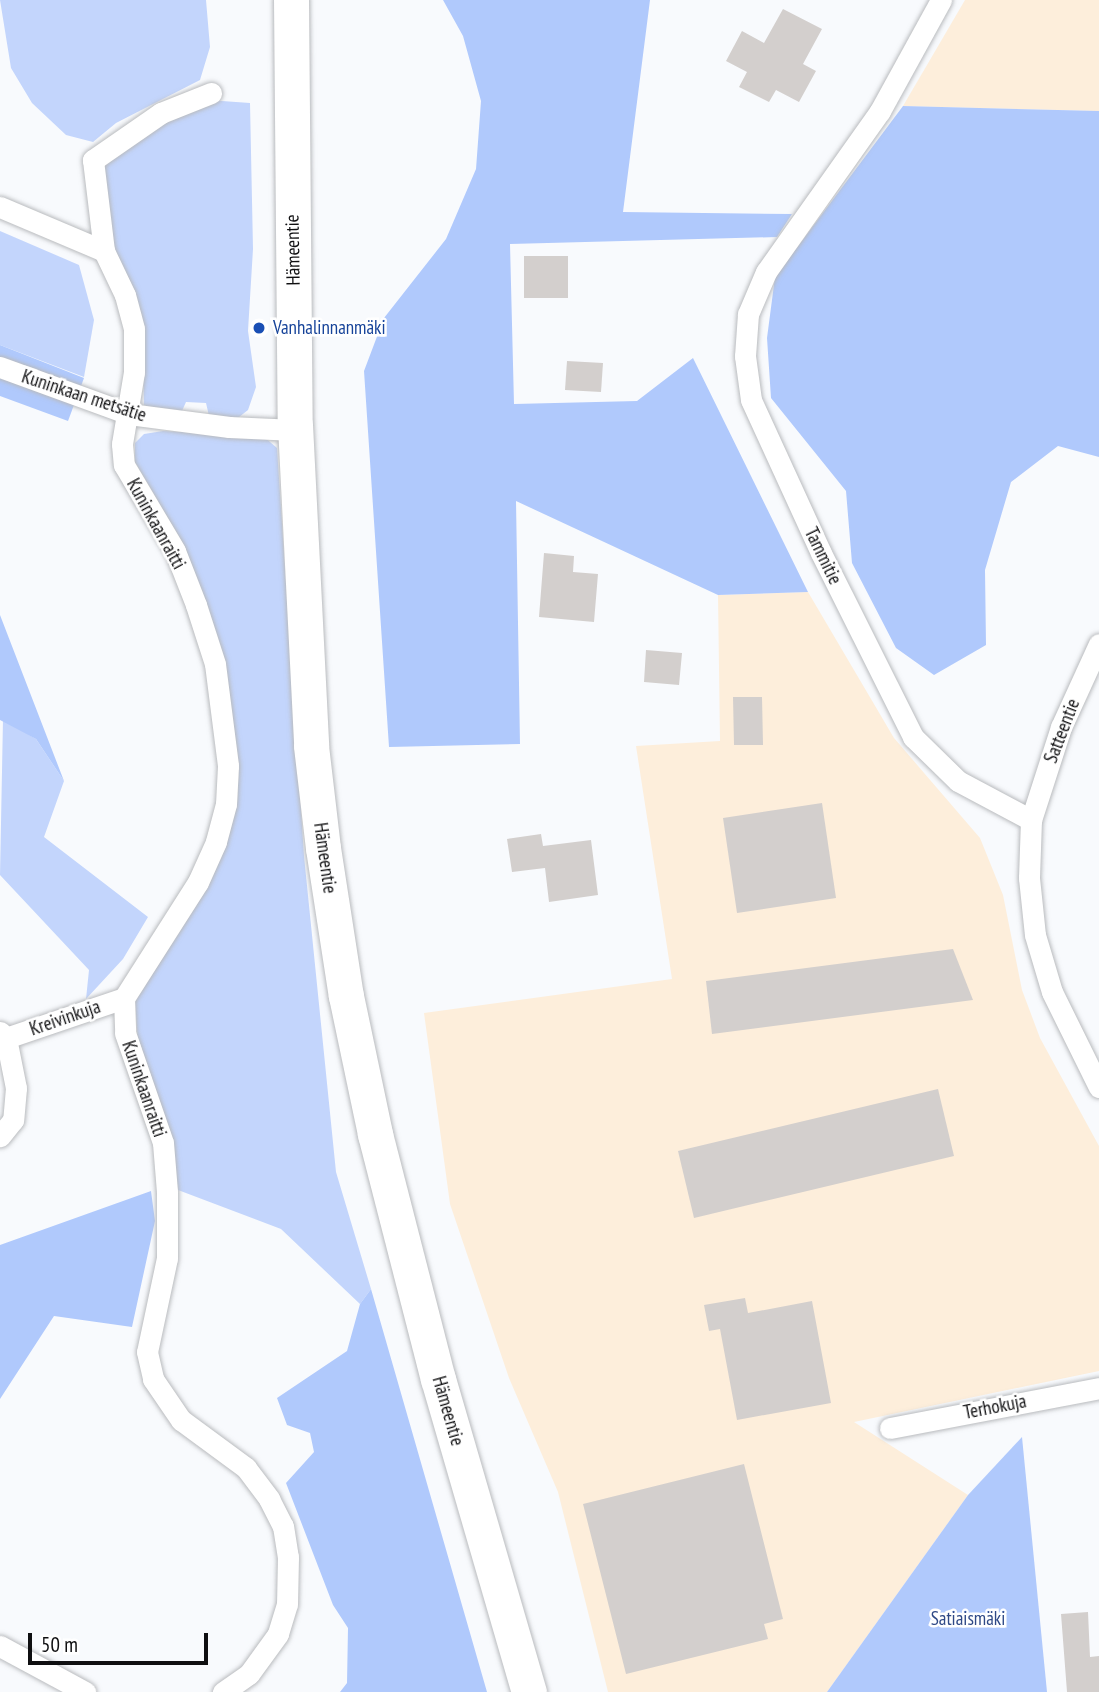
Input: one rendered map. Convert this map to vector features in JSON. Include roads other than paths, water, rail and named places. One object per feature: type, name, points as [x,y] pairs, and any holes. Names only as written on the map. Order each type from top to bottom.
[{"type":"highway","name":"Hämeentie","points":[[292,0],[295,430],[311,746],[346,996],[400,1235],[529,1692]]},
{"type":"street","name":"Tammitie","points":[[942,0],[880,111],[766,272],[748,314],[745,356],[751,400],[821,553],[913,737],[958,782],[1031,820]]},
{"type":"street","name":"Kuninkaanraitti","points":[[211,93],[161,113],[93,160],[104,251],[125,295],[134,330],[129,414],[122,444],[124,466],[175,551],[196,606],[215,664],[228,766],[226,804],[216,842],[198,882],[124,998],[125,1033],[163,1143],[167,1192],[167,1258],[147,1352],[153,1379],[181,1420],[246,1468],[269,1499],[283,1526],[288,1557],[287,1604],[278,1634],[249,1674],[223,1692]]},
{"type":"street","points":[[0,206],[104,251]]},
{"type":"street","name":"Kuninkaan metsätie","points":[[0,367],[129,414],[229,427],[295,430]]},
{"type":"street","name":"Satteentie","points":[[1031,820],[1060,727],[1099,644]]},
{"type":"street","points":[[1031,820],[1029,878],[1035,935],[1052,992],[1099,1087]]},
{"type":"street","name":"Kreivinkuja","points":[[0,1136],[13,1120],[16,1088],[3,1035],[124,998]]},
{"type":"street","name":"Terhokuja","points":[[890,1428],[1099,1388]]},
{"type":"street","points":[[0,1646],[85,1692]]},
{"type":"place","name":"Vanhalinnanmäki","points":[[259,328]]},
{"type":"park label","name":"Satiaismäki","points":[[968,1619]]}]
